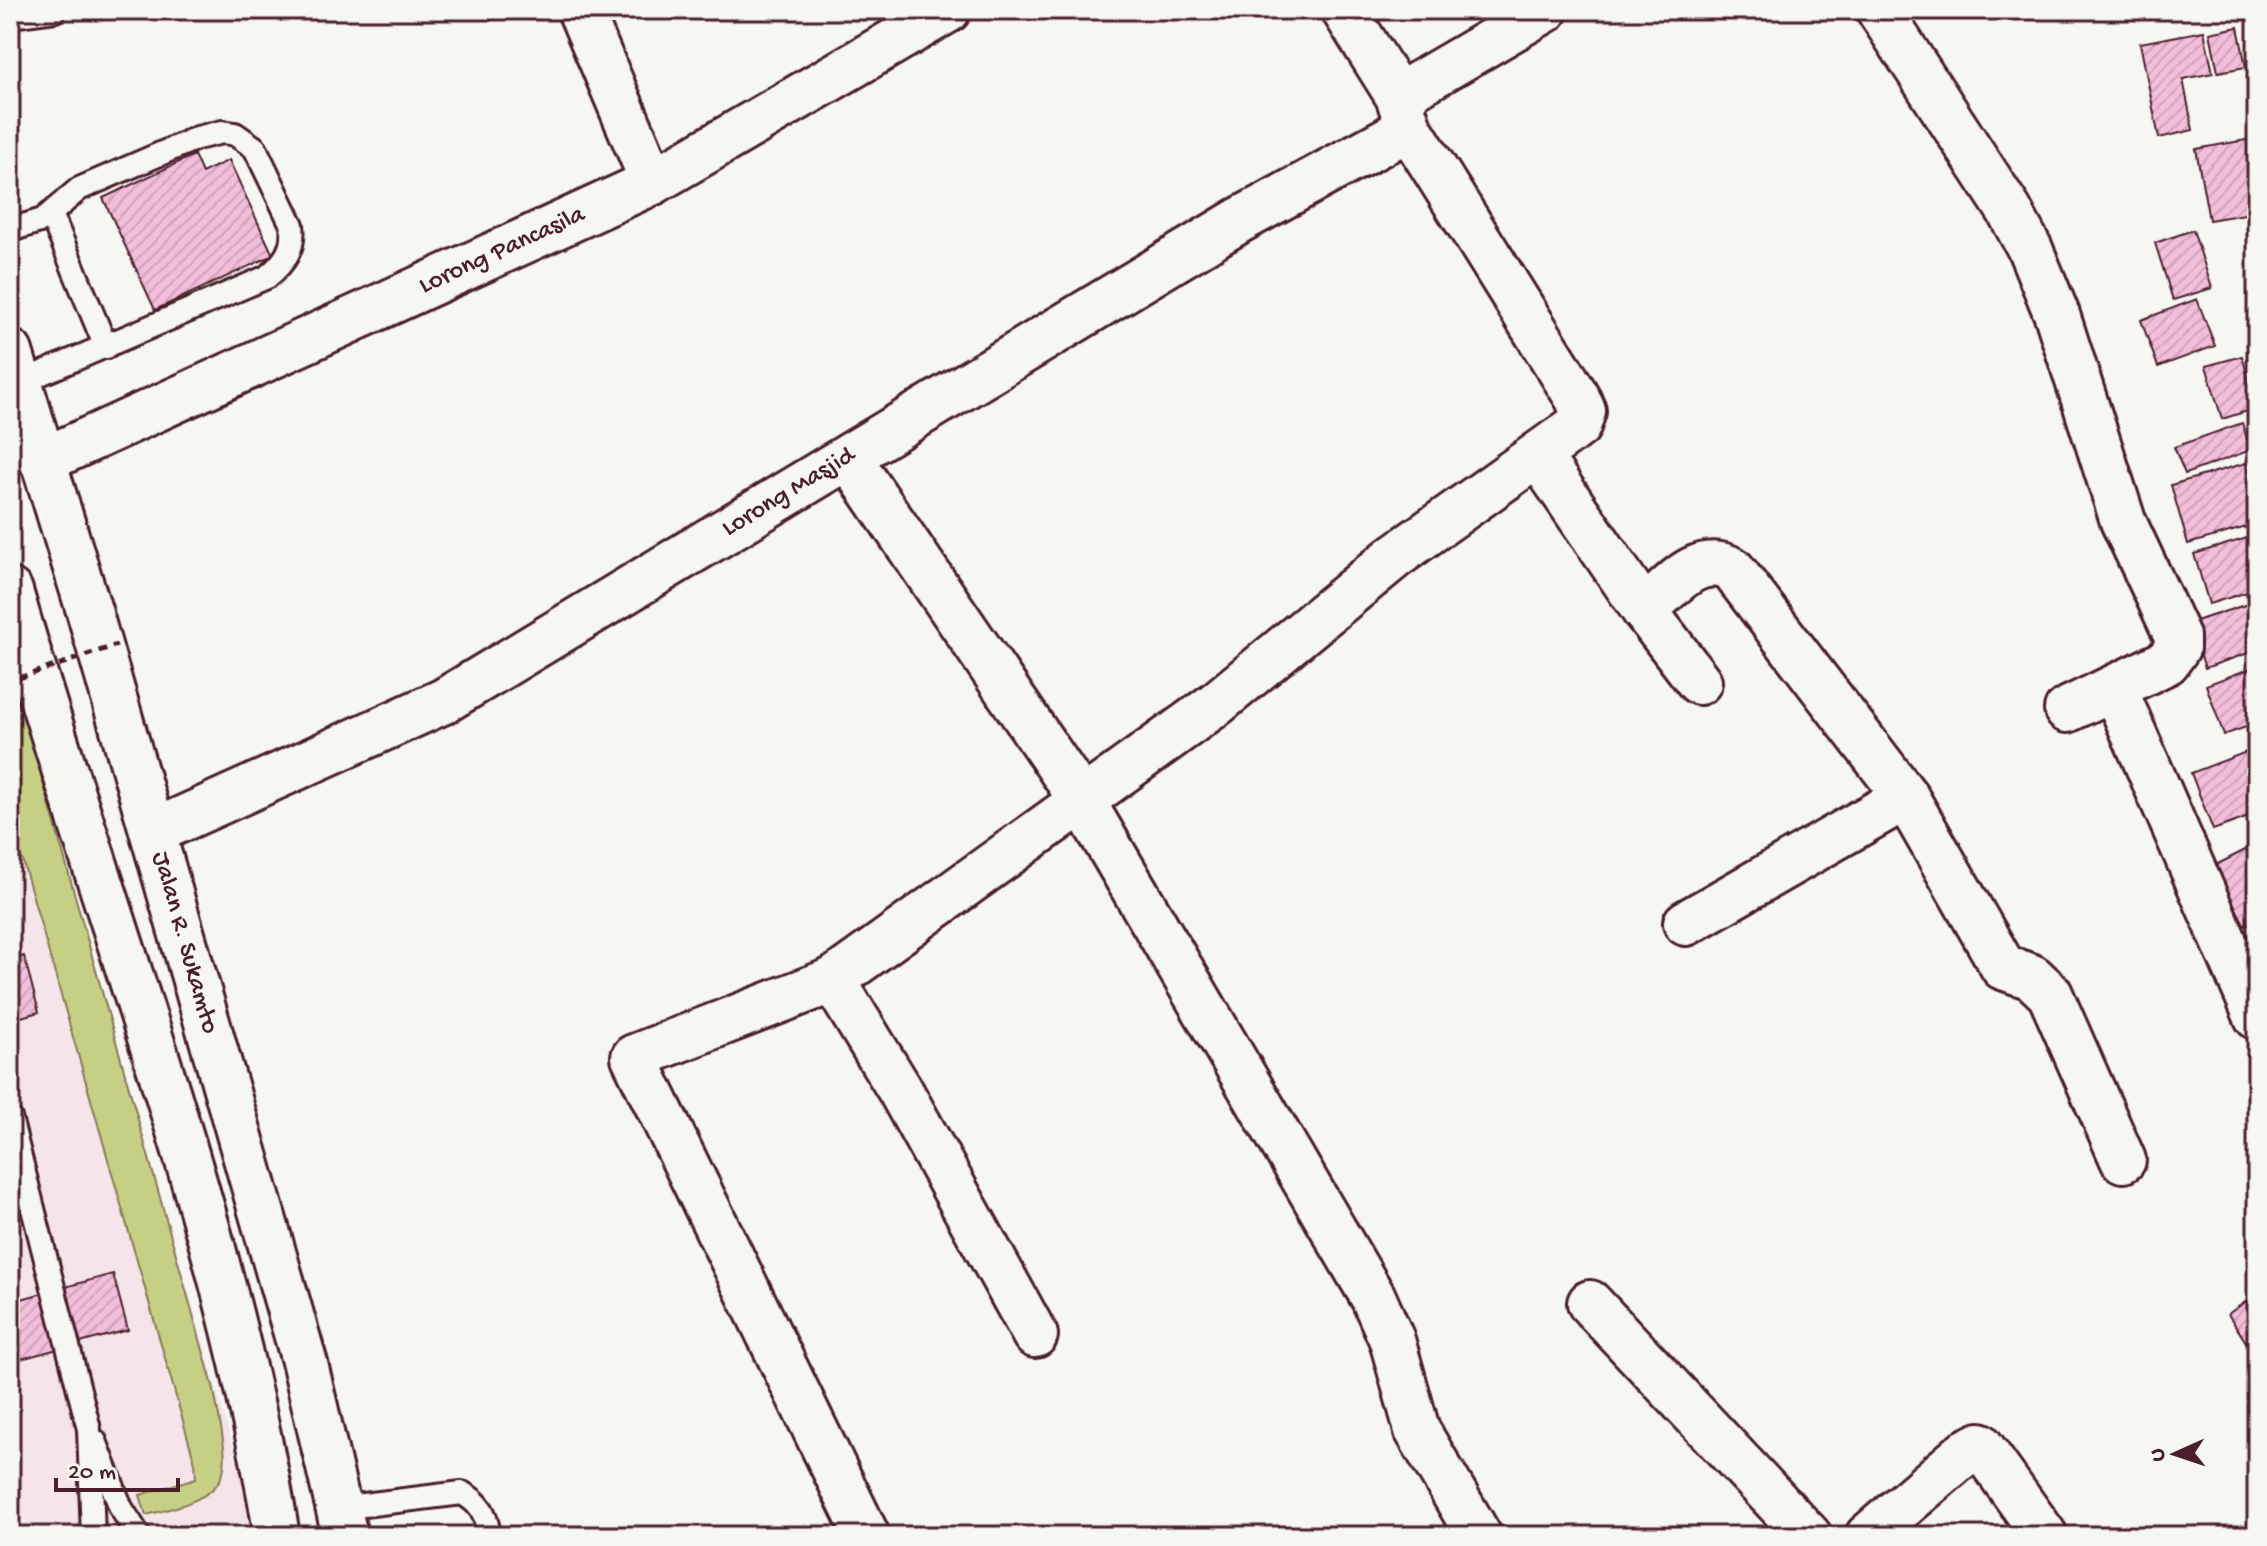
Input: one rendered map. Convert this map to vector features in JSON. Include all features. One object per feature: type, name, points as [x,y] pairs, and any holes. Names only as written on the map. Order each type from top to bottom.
[{"type":"main road","points":[[580,10],[653,182]]},
{"type":"main road","name":"Lorong Pancasila","points":[[42,461],[653,182],[948,10]]},
{"type":"main road","points":[[867,1536],[634,1057],[833,980],[1216,704],[1394,557],[1578,426],[1583,411],[1344,10]]},
{"type":"main road","name":"Lorong Masjid","points":[[153,832],[444,701],[1240,220],[1404,112],[1545,10]]},
{"type":"main road","points":[[1879,10],[2009,210],[2030,249],[2057,315],[2123,521],[2174,628],[2177,648],[2173,657],[2115,690],[2067,710]]},
{"type":"main road","name":"Jalan R. Sukamto","points":[[14,368],[153,832],[305,1364],[342,1522]]},
{"type":"main road","points":[[1538,455],[1644,610],[1699,682]]},
{"type":"main road","points":[[849,458],[1083,802],[1373,1297],[1392,1340],[1417,1430],[1479,1536]]},
{"type":"main road","points":[[1644,610],[1698,565],[1716,561],[1732,569],[1906,797],[2002,965],[2032,977],[2050,994],[2123,1160]]},
{"type":"main road","points":[[10,591],[224,1294],[258,1424],[277,1536]]},
{"type":"main road","points":[[2115,690],[2257,1017]]},
{"type":"main road","points":[[1686,923],[1906,797]]},
{"type":"main road","points":[[833,980],[900,1090],[1035,1335]]},
{"type":"main road","points":[[1590,1303],[1809,1536]]},
{"type":"main road","points":[[1868,1536],[1966,1452],[1980,1445],[2045,1536]]},
{"type":"lane","points":[[10,16],[55,10]]},
{"type":"lane","points":[[10,230],[51,214],[79,189],[197,138],[222,132],[235,134],[255,148],[292,225],[294,238],[289,253],[267,277],[106,347],[14,368]]},
{"type":"lane","points":[[51,214],[106,347]]},
{"type":"lane","points":[[10,1118],[89,1429],[121,1508],[139,1536]]},
{"type":"lane","points":[[89,1429],[93,1536]]},
{"type":"lane","points":[[342,1522],[462,1493],[478,1502],[487,1518],[489,1536]]},
{"type":"path","points":[[19,678],[117,645]]},
{"type":"shaded area","points":[[10,670],[241,1474],[252,1536],[10,1536]]},
{"type":"green space","points":[[10,665],[213,1386],[223,1439],[225,1459],[222,1474],[214,1487],[200,1498],[146,1515],[140,1495],[196,1478],[195,1463],[10,817]]},
{"type":"building","points":[[2238,27],[2246,67],[2218,72],[2210,33]]},
{"type":"building","points":[[2204,31],[2213,73],[2183,79],[2193,130],[2159,138],[2140,43]]},
{"type":"building","points":[[2257,138],[2257,212],[2209,220],[2196,149]]},
{"type":"building","points":[[194,155],[202,173],[229,160],[273,255],[155,310],[103,198]]},
{"type":"building","points":[[2193,230],[2212,288],[2173,300],[2155,243]]},
{"type":"building","points":[[2197,299],[2215,346],[2158,367],[2141,320]]},
{"type":"building","points":[[2242,356],[2257,408],[2222,419],[2206,366]]},
{"type":"building","points":[[2242,423],[2251,450],[2185,474],[2174,447]]},
{"type":"building","points":[[2246,463],[2257,498],[2257,524],[2188,544],[2171,485]]},
{"type":"building","points":[[2257,535],[2257,589],[2209,604],[2194,554]]},
{"type":"building","points":[[2257,601],[2257,650],[2205,668],[2190,623]]},
{"type":"building","points":[[2257,666],[2257,723],[2224,735],[2206,685]]},
{"type":"building","points":[[2257,748],[2257,814],[2213,830],[2191,773]]},
{"type":"building","points":[[2257,844],[2257,920],[2245,926],[2214,866]]},
{"type":"building","points":[[24,956],[39,1012],[10,1020],[10,960]]},
{"type":"building","points":[[113,1274],[128,1330],[10,1362],[10,1302]]},
{"type":"building","points":[[2257,1294],[2257,1359],[2228,1314]]},
{"type":"building","points":[[10,1498],[21,1536],[10,1536]]}]
